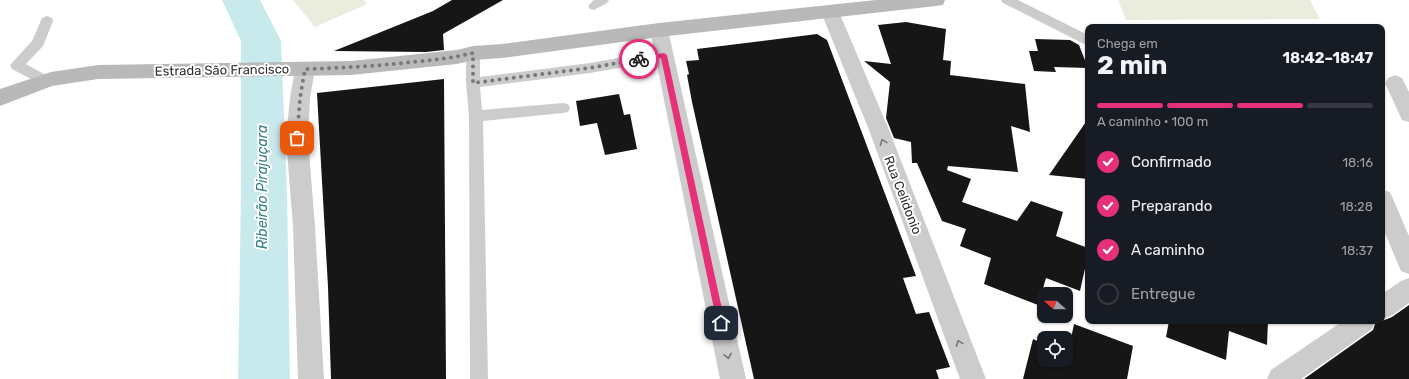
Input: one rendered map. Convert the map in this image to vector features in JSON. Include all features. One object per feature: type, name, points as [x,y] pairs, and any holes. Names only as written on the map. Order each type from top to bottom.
[{"type":"main road","points":[[305,69],[350,68],[397,64],[659,30],[830,12],[891,3],[936,0]]},
{"type":"main road","name":"Estrada São Francisco","points":[[0,98],[15,91],[51,79],[98,72],[305,69]]},
{"type":"street","name":"Rua Celidonio","points":[[830,12],[878,130],[973,379]]},
{"type":"street","points":[[659,30],[733,379]]},
{"type":"street","name":"Estrada São Francisco","points":[[305,69],[300,98],[297,138],[304,227],[311,379]]},
{"type":"street","points":[[1395,83],[1409,114]]},
{"type":"street","points":[[1385,206],[1409,264]]},
{"type":"street","points":[[1385,306],[1409,289]]},
{"type":"street","points":[[1280,379],[1359,324]]},
{"type":"lane","points":[[1007,0],[1085,39]]},
{"type":"lane","points":[[44,81],[17,65],[38,43],[47,21]]},
{"type":"lane","points":[[473,53],[473,83],[476,116],[479,379]]},
{"type":"lane","points":[[473,83],[590,68],[664,55]]},
{"type":"lane","points":[[476,116],[563,108]]},
{"type":"shaded area","points":[[293,0],[364,0],[367,4],[315,27]]},
{"type":"shaded area","points":[[1118,0],[1310,0],[1320,19],[1126,20]]},
{"type":"building","points":[[452,0],[503,0],[443,34],[444,50],[426,52],[334,51],[433,11]]},
{"type":"building","points":[[906,22],[946,29],[943,60],[951,61],[950,75],[1025,84],[1030,132],[1011,126],[1018,172],[948,166],[947,170],[971,179],[962,202],[1017,221],[1031,201],[1063,212],[1056,236],[1085,247],[1085,268],[1080,291],[1073,287],[1046,278],[1043,287],[1037,287],[1037,305],[984,284],[991,258],[960,246],[966,229],[942,221],[917,163],[912,163],[911,142],[894,138],[886,118],[890,82],[864,61],[891,64],[878,25]]},
{"type":"building","points":[[817,34],[827,40],[916,276],[903,278],[916,314],[929,312],[950,367],[936,370],[939,379],[754,379],[692,102],[686,61],[699,60],[697,49]]},
{"type":"building","points":[[1035,39],[1070,40],[1079,45],[1085,60],[1085,68],[1054,67],[1056,72],[1034,71],[1029,51],[1038,51]]},
{"type":"building","points":[[444,79],[446,379],[331,379],[328,287],[317,93]]},
{"type":"building","points":[[619,94],[624,115],[630,114],[637,149],[605,155],[597,123],[580,126],[576,101]]},
{"type":"building","points":[[1085,123],[1085,179],[1049,175]]},
{"type":"building","points":[[1409,305],[1409,379],[1304,379],[1373,330],[1375,324],[1385,324],[1385,320],[1392,317]]},
{"type":"building","points":[[1074,324],[1133,346],[1127,379],[1023,379],[1033,339],[1037,341],[1037,367],[1073,367],[1073,331]]},
{"type":"building","points":[[1168,324],[1268,324],[1267,345],[1229,331],[1226,360],[1166,337]]},
{"type":"waterway","name":"Ribeirão Pirajuçara","points":[[241,0],[261,41],[264,193],[264,379]]},
{"type":"way so far","points":[[297,138],[300,98],[305,69],[350,68],[397,64],[457,57],[473,53],[473,83],[590,68],[639,59]]},
{"type":"route","points":[[639,59],[664,55],[721,323]]}]
